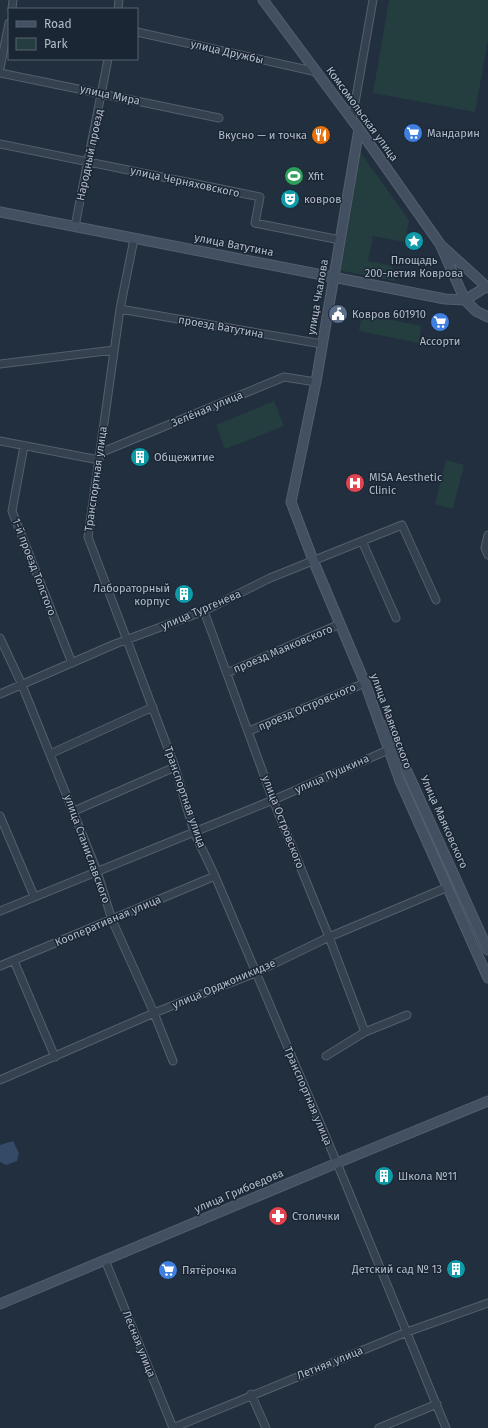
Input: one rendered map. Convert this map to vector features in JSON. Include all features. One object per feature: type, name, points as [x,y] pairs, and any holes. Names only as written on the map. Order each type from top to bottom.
[{"type":"street","name":"Комсомольская улица","points":[[263,0],[359,129],[440,244],[465,300]]},
{"type":"street","points":[[352,120],[373,0]]},
{"type":"street","points":[[0,68],[8,28]]},
{"type":"street","name":"улица Дружбы","points":[[138,32],[317,72]]},
{"type":"street","name":"Народный проезд","points":[[75,226],[108,60]]},
{"type":"street","name":"улица Мира","points":[[0,73],[219,118]]},
{"type":"street","name":"улица Чкалова","points":[[298,469],[316,382],[359,129]]},
{"type":"street","name":"улица Черняховского","points":[[0,144],[260,197],[255,223],[340,240]]},
{"type":"street","name":"улица Ватутина","points":[[0,212],[334,277],[445,298],[465,300]]},
{"type":"street","name":"Транспортная улица","points":[[134,239],[120,309],[88,537],[176,767],[194,832],[215,876],[255,973],[337,1162],[446,1428]]},
{"type":"street","name":"Комсомольская улица","points":[[440,244],[487,288]]},
{"type":"street","points":[[487,288],[465,300],[476,311],[488,317]]},
{"type":"street","name":"проезд Ватутина","points":[[120,309],[322,344]]},
{"type":"street","points":[[0,364],[114,350]]},
{"type":"street","name":"Зелёная улица","points":[[100,457],[284,377],[316,382]]},
{"type":"street","points":[[0,441],[100,457]]},
{"type":"street","name":"1-й проезд Толстого","points":[[24,446],[12,511],[72,663]]},
{"type":"street","name":"улица Маяковского","points":[[298,469],[291,502],[313,560],[393,748],[400,781],[488,978]]},
{"type":"street","name":"улица Тургенева","points":[[0,694],[127,640],[204,611],[270,578],[402,525],[436,600]]},
{"type":"street","points":[[488,535],[485,548],[488,555]]},
{"type":"street","points":[[362,541],[396,618]]},
{"type":"street","name":"улица Островского","points":[[204,611],[273,800],[329,937],[364,1032]]},
{"type":"street","name":"проезд Маяковского","points":[[227,673],[340,624]]},
{"type":"street","name":"улица Станиславского","points":[[0,638],[22,685],[74,811],[97,871],[112,920],[154,1013],[172,1061]]},
{"type":"street","name":"проезд Островского","points":[[249,731],[365,683]]},
{"type":"street","points":[[50,754],[153,707]]},
{"type":"street","name":"улица Пушкина","points":[[0,911],[273,800],[393,748]]},
{"type":"street","name":"Улица Маяковского","points":[[393,748],[488,950]]},
{"type":"street","points":[[74,811],[176,767]]},
{"type":"street","points":[[0,816],[3,836],[34,896]]},
{"type":"street","name":"Кооперативная улица","points":[[0,966],[215,876]]},
{"type":"street","name":"улица Орджоникидзе","points":[[0,1080],[154,1013],[255,973],[329,937],[448,887]]},
{"type":"street","points":[[14,961],[55,1057]]},
{"type":"street","points":[[326,1056],[364,1032],[407,1015]]},
{"type":"street","name":"улица Грибоедова","points":[[0,1304],[337,1162],[488,1101]]},
{"type":"street","name":"Лесная улица","points":[[105,1260],[173,1428]]},
{"type":"street","name":"Летняя улица","points":[[173,1428],[251,1394],[407,1332],[488,1303]]},
{"type":"street","points":[[251,1394],[266,1428]]},
{"type":"street","points":[[379,1428],[437,1404]]},
{"type":"green space","points":[[389,0],[488,0],[488,40],[475,112],[373,93]]},
{"type":"green space","points":[[360,152],[409,220],[405,242],[373,236],[368,261],[392,266],[395,281],[338,270]]},
{"type":"green space","points":[[362,314],[421,326],[419,343],[359,331]]},
{"type":"green space","points":[[274,401],[284,426],[225,449],[216,425]]},
{"type":"green space","points":[[446,460],[464,465],[453,509],[435,504]]},
{"type":"water","points":[[13,1141],[19,1153],[17,1161],[6,1165],[0,1162],[0,1145]]},
{"type":"place","name":"Мандарин","points":[[413,133]]},
{"type":"place","name":"Вкусно — и точка","points":[[321,135]]},
{"type":"place","name":"Xfit","points":[[294,176]]},
{"type":"place","name":"ковров","points":[[290,199]]},
{"type":"place","name":"Площадь 200-летия Коврова","points":[[414,241]]},
{"type":"place","name":"Ковров 601910","points":[[338,314]]},
{"type":"place","name":"Ассорти","points":[[440,322]]},
{"type":"place","name":"Общежитие","points":[[140,457]]},
{"type":"place","name":"MISA Aesthetic Clinic","points":[[355,483]]},
{"type":"place","name":"Лабораторный корпус","points":[[184,594]]},
{"type":"place","name":"Школа №11","points":[[384,1176]]},
{"type":"place","name":"Столички","points":[[278,1216]]},
{"type":"place","name":"Детский сад № 13","points":[[456,1269]]},
{"type":"place","name":"Пятёрочка","points":[[168,1270]]}]
